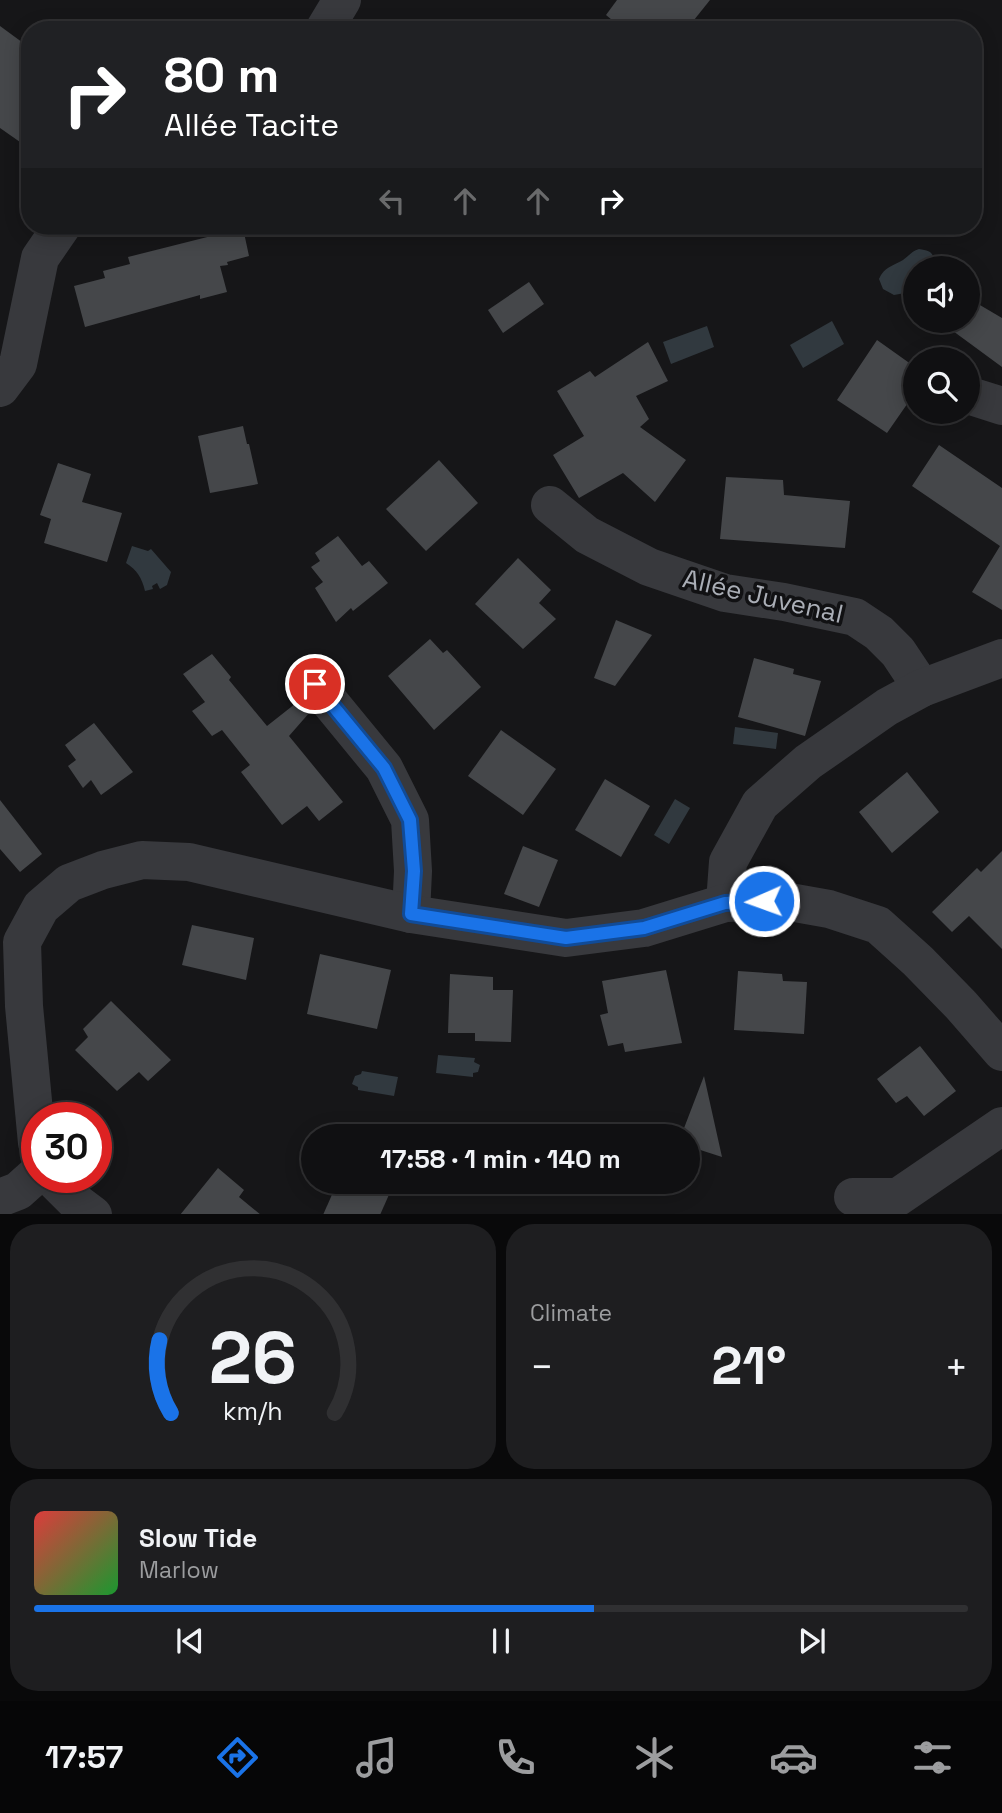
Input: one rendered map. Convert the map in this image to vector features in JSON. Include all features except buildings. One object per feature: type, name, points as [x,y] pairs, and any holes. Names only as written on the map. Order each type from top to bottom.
[{"type":"street","points":[[329,21],[342,0]]},
{"type":"street","points":[[0,388],[19,365],[40,258],[56,235]]},
{"type":"street","name":"Allée Juvenal","points":[[550,505],[587,536],[649,567],[725,593],[855,617],[879,633],[898,652],[922,688]]},
{"type":"street","points":[[725,903],[728,862],[760,804],[808,762],[887,707],[922,688],[1002,659]]},
{"type":"street","points":[[315,684],[384,768],[410,820],[414,871],[411,914]]},
{"type":"street","points":[[33,1102],[24,1006],[22,942],[41,907],[69,883],[103,870],[142,860],[189,862],[411,914],[566,938],[644,928],[725,903],[784,901],[829,909],[878,926],[918,961],[1002,1052]]},
{"type":"street","points":[[853,1197],[898,1197],[1002,1126]]},
{"type":"street","points":[[0,1198],[21,1188]]},
{"type":"street","points":[[67,1193],[93,1214]]},
{"type":"shaded area","points":[[926,250],[932,256],[908,256],[915,251]]},
{"type":"shaded area","points":[[903,260],[903,293],[894,295],[883,289],[879,279],[889,267]]},
{"type":"shaded area","points":[[832,321],[844,344],[803,368],[790,345]]},
{"type":"shaded area","points":[[707,326],[714,347],[671,364],[663,342]]},
{"type":"shaded area","points":[[132,546],[148,551],[151,549],[171,572],[167,585],[160,589],[157,583],[152,586],[153,589],[145,591],[138,575],[126,563]]},
{"type":"shaded area","points":[[735,727],[778,733],[776,749],[733,744]]},
{"type":"shaded area","points":[[675,799],[690,808],[669,844],[654,835]]},
{"type":"shaded area","points":[[438,1055],[475,1058],[474,1062],[480,1065],[478,1072],[473,1073],[473,1077],[436,1073]]},
{"type":"shaded area","points":[[362,1071],[398,1077],[394,1096],[358,1090],[358,1087],[352,1084],[355,1076]]},
{"type":"route","points":[[315,684],[384,768],[410,820],[414,871],[411,914],[566,938],[644,928],[725,903],[764,901]]}]
